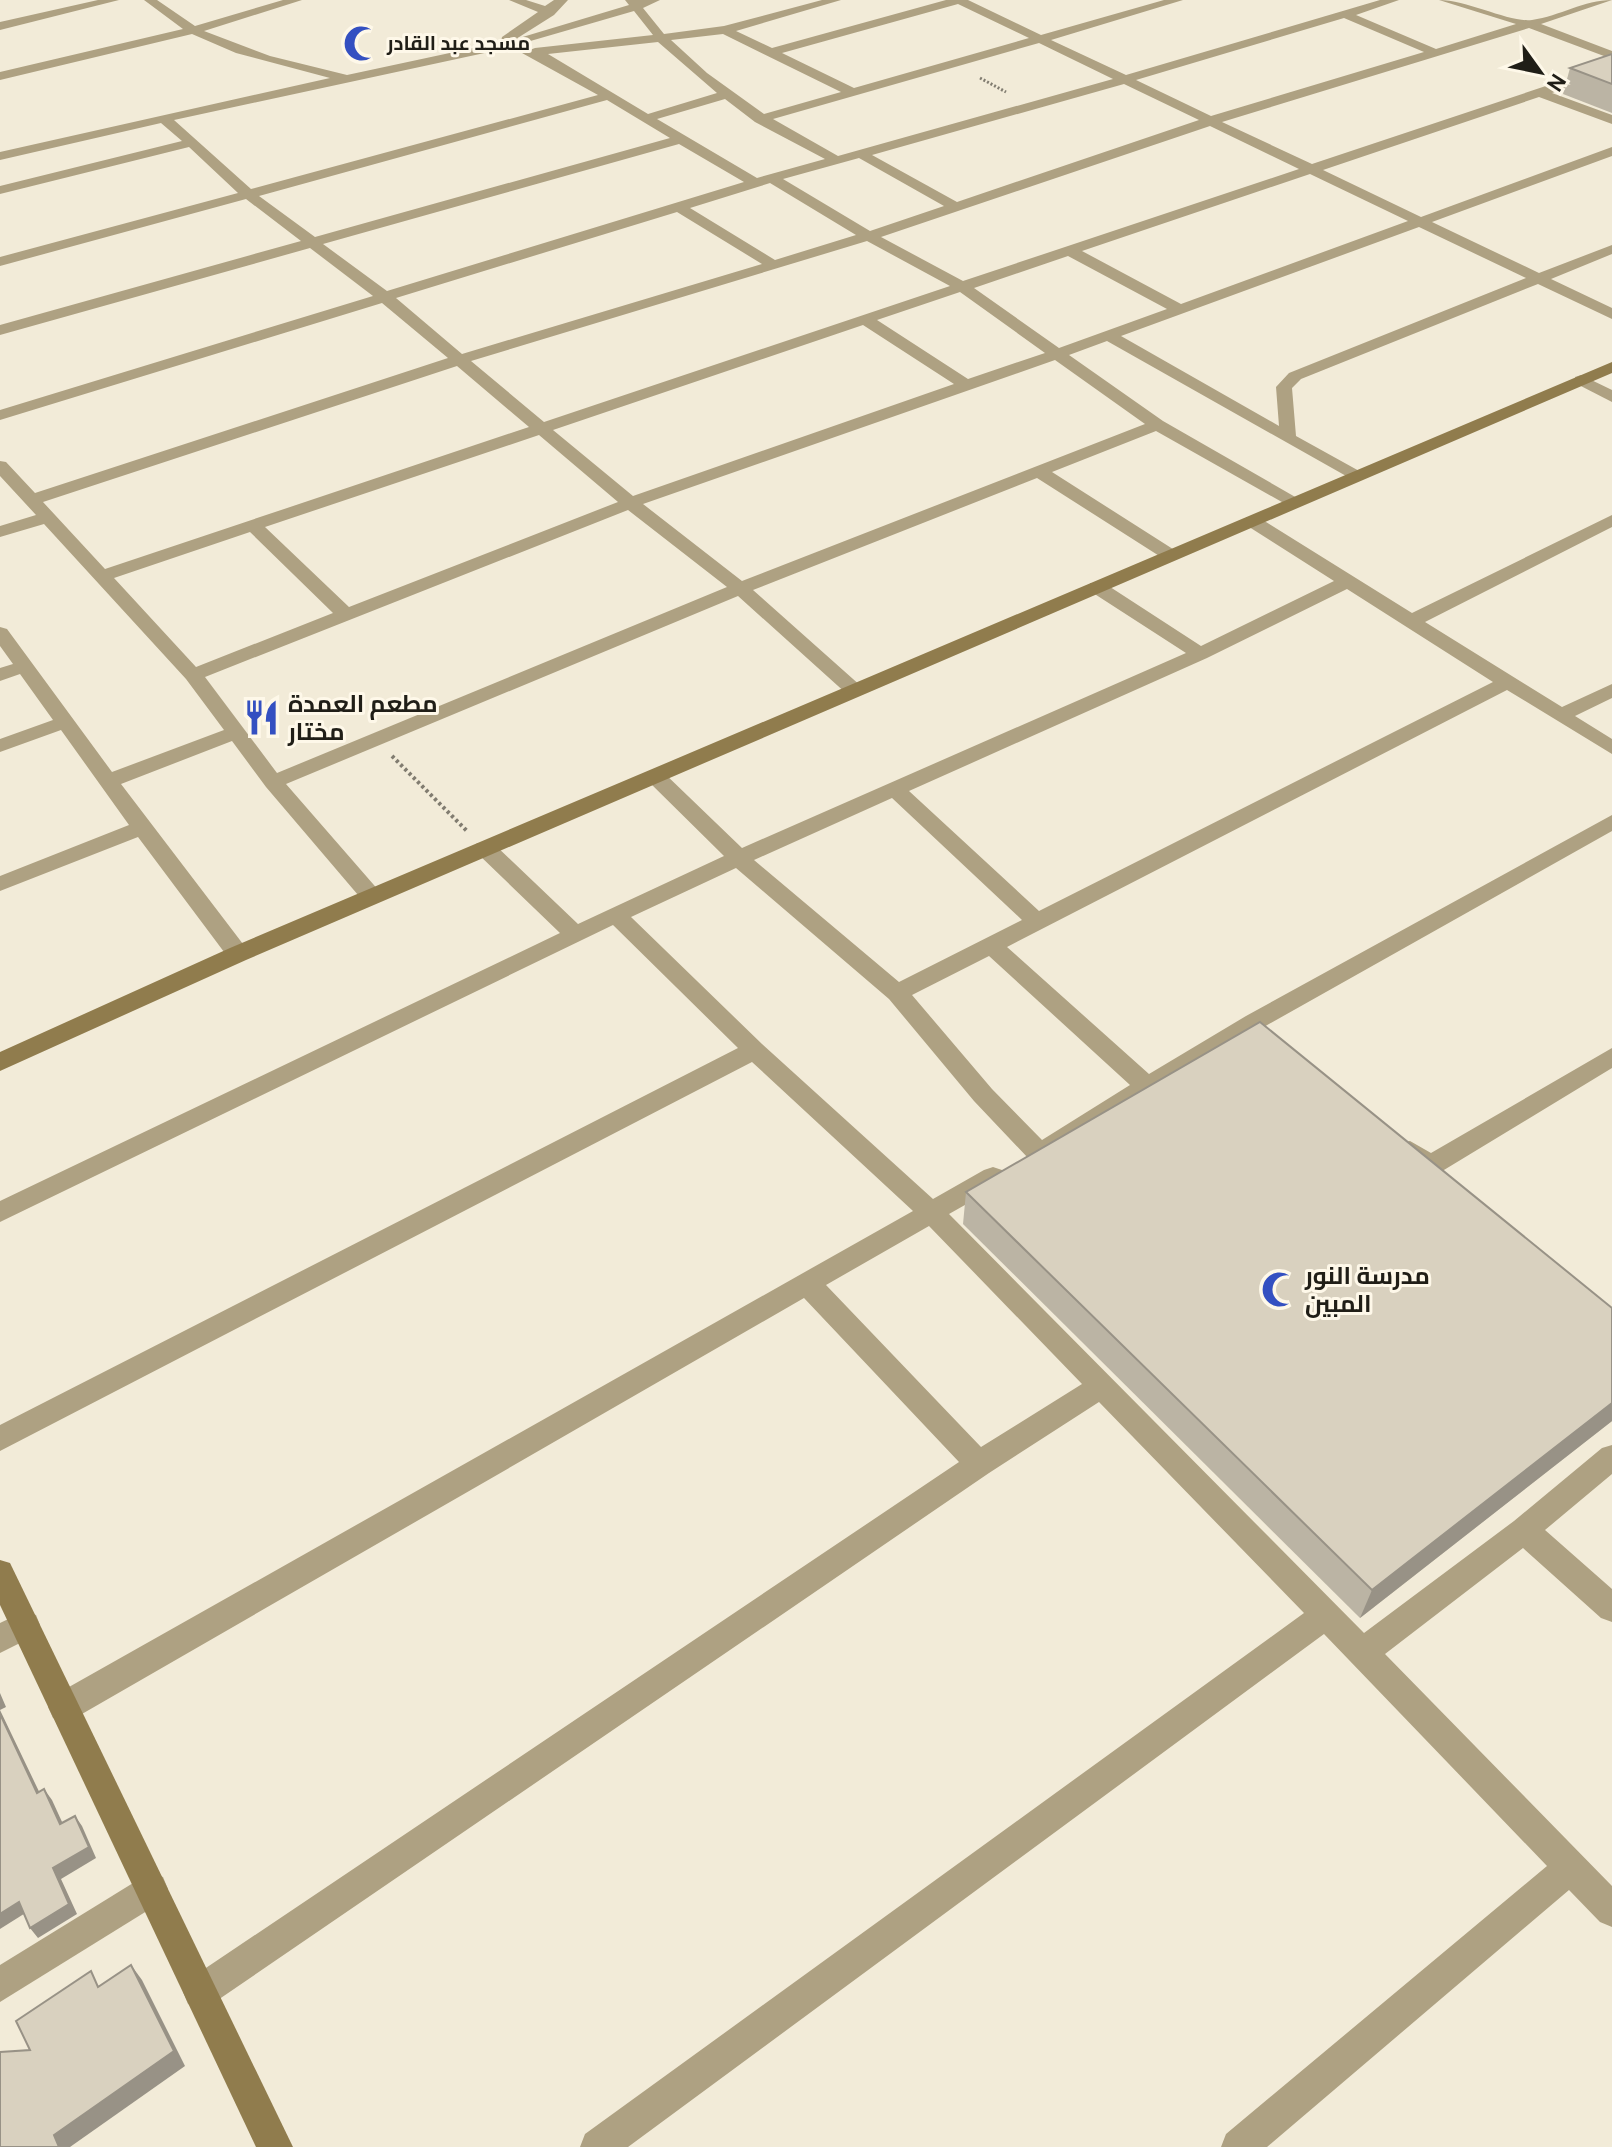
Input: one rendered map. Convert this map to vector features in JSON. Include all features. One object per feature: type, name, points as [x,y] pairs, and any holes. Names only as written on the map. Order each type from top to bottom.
[{"type":"street","points":[[0,26],[113,0]]},
{"type":"street","points":[[150,0],[190,31],[251,55],[348,79]]},
{"type":"street","points":[[0,76],[190,31],[296,0]]},
{"type":"street","points":[[515,0],[550,12]]},
{"type":"street","points":[[485,52],[550,12],[562,0]]},
{"type":"street","points":[[0,190],[54,160],[164,118],[485,52],[551,36],[635,3],[654,0]]},
{"type":"street","points":[[466,56],[535,52],[725,30],[835,0]]},
{"type":"street","points":[[771,52],[959,0],[1612,314]]},
{"type":"street","points":[[760,119],[1177,0]]},
{"type":"street","points":[[0,415],[755,183],[1036,106],[1393,0]]},
{"type":"street","points":[[1445,0],[1532,25],[1612,55]]},
{"type":"street","points":[[31,500],[458,360],[869,236],[1210,121],[1609,0]]},
{"type":"street","points":[[635,3],[661,38],[724,95],[760,119],[836,160]]},
{"type":"street","points":[[1579,10],[1601,18]]},
{"type":"street","points":[[1346,15],[1436,53]]},
{"type":"street","points":[[725,30],[854,93]]},
{"type":"street","points":[[535,52],[677,140],[755,183]]},
{"type":"street","points":[[102,576],[1612,68]]},
{"type":"street","points":[[1541,93],[1612,120]]},
{"type":"street","points":[[643,119],[724,95]]},
{"type":"street","points":[[2,259],[605,97]]},
{"type":"street","points":[[164,118],[247,193],[386,298],[630,503],[740,588],[855,691]]},
{"type":"street","points":[[0,330],[677,140]]},
{"type":"street","points":[[0,156],[54,160],[190,143]]},
{"type":"street","points":[[193,675],[630,503],[1056,355],[1612,151]]},
{"type":"street","points":[[863,155],[956,207]]},
{"type":"street","points":[[772,178],[963,287],[1157,425],[1295,502]]},
{"type":"street","points":[[679,207],[774,265]]},
{"type":"street","points":[[1067,249],[1180,310]]},
{"type":"street","points":[[1288,436],[1284,387],[1295,376],[1612,249]]},
{"type":"street","points":[[867,321],[966,385]]},
{"type":"street","points":[[1109,336],[1355,476]]},
{"type":"street","points":[[0,1062],[238,954],[1612,367]]},
{"type":"street","points":[[1581,380],[1612,397]]},
{"type":"street","points":[[273,782],[740,588],[1157,425]]},
{"type":"street","points":[[0,466],[193,675],[273,782],[372,897]]},
{"type":"street","points":[[1040,472],[1170,555]]},
{"type":"street","points":[[0,532],[47,517]]},
{"type":"street","points":[[1411,621],[1612,520]]},
{"type":"street","points":[[1252,521],[1612,748]]},
{"type":"street","points":[[254,526],[345,614]]},
{"type":"street","points":[[0,1212],[576,935],[1200,654],[1347,582]]},
{"type":"street","points":[[1097,587],[1200,654]]},
{"type":"street","points":[[0,633],[238,954]]},
{"type":"street","points":[[0,675],[24,666]]},
{"type":"street","points":[[897,993],[1508,682]]},
{"type":"street","points":[[1560,716],[1612,690]]},
{"type":"street","points":[[0,746],[65,722]]},
{"type":"street","points":[[108,781],[234,733]]},
{"type":"street","points":[[655,776],[740,859],[897,993],[983,1095],[1038,1152]]},
{"type":"street","points":[[895,789],[1037,922]]},
{"type":"street","points":[[64,1707],[1038,1152],[1254,1022],[1612,822]]},
{"type":"street","points":[[0,884],[142,828]]},
{"type":"street","points":[[485,848],[576,935]]},
{"type":"street","points":[[617,916],[754,1050],[932,1213],[1610,1904]]},
{"type":"street","points":[[991,945],[1146,1085]]},
{"type":"street","points":[[1254,1022],[1277,1042]]},
{"type":"street","points":[[0,1439],[754,1050]]},
{"type":"street","points":[[1430,1166],[1612,1057]]},
{"type":"street","points":[[1395,1137],[1454,1187]]},
{"type":"street","points":[[807,1283],[979,1464]]},
{"type":"street","points":[[200,1992],[979,1464],[1103,1385]]},
{"type":"street","points":[[1362,1653],[1524,1530],[1612,1457]]},
{"type":"street","points":[[1524,1530],[1612,1608]]},
{"type":"street","points":[[0,1573],[12,1632],[64,1707],[275,2147]]},
{"type":"street","points":[[598,2147],[1326,1615]]},
{"type":"street","points":[[1239,2147],[1571,1867]]},
{"type":"street","points":[[0,1985],[151,1889]]},
{"type":"path","points":[[951,64],[1036,106]]},
{"type":"path","points":[[375,740],[485,848]]},
{"type":"building","points":[[1612,54],[1612,84],[1570,68]]},
{"type":"building","name":"مدرسة النور المبين","points":[[1260,1022],[1612,1308],[1612,1403],[1372,1590],[966,1192]]},
{"type":"building","points":[[0,1714],[37,1793],[44,1789],[60,1824],[75,1816],[89,1847],[53,1868],[69,1904],[30,1928],[19,1902],[0,1914]]},
{"type":"building","points":[[131,1965],[174,2051],[54,2135],[59,2147],[0,2147],[0,2052],[30,2050],[16,2021],[91,1971],[98,1987]]},
{"type":"place","name":"مسجد عبد القادر","points":[[361,43]]},
{"type":"place","name":"مطعم العمدة مختار","points":[[262,717]]},
{"type":"place","name":"مدرسة النور المبين","points":[[1279,1289]]}]
